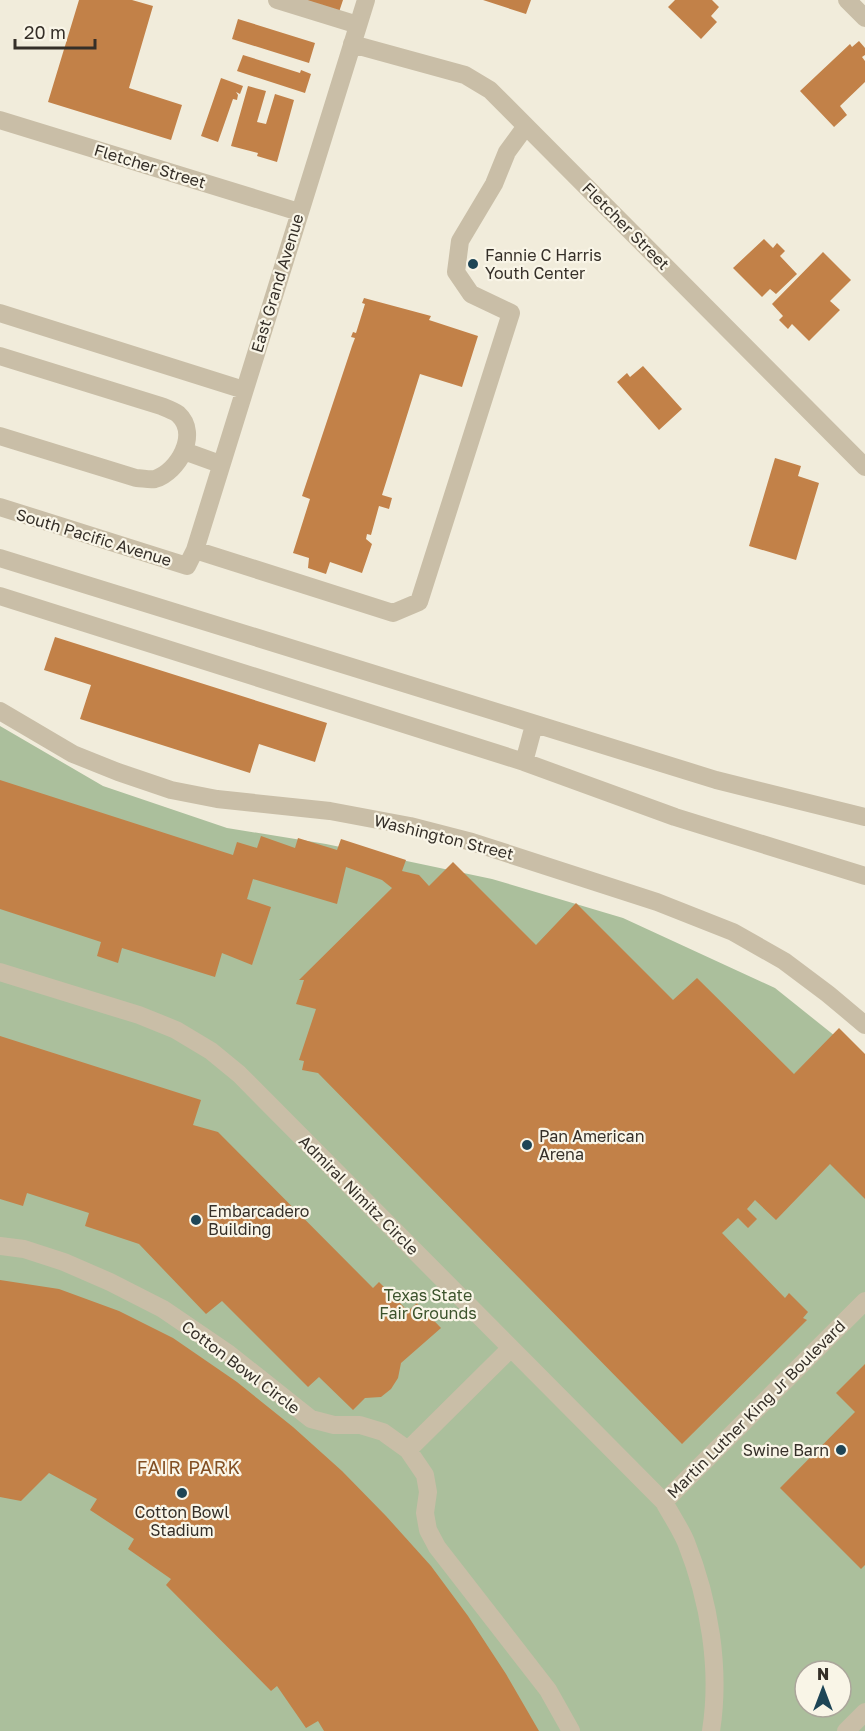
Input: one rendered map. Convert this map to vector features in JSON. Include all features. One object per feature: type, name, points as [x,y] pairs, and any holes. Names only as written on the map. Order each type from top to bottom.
[{"type":"street","points":[[277,0],[358,25]]},
{"type":"street","name":"East Grand Avenue","points":[[191,558],[366,0]]},
{"type":"street","points":[[847,0],[865,18]]},
{"type":"street","name":"Fletcher Street","points":[[352,44],[465,75],[490,90],[865,467]]},
{"type":"street","name":"Fletcher Street","points":[[0,120],[300,212]]},
{"type":"street","name":"South Pacific Avenue","points":[[0,507],[393,614],[419,602],[512,313],[471,294],[456,272],[460,241],[494,184],[507,152],[526,126]]},
{"type":"street","points":[[0,313],[244,390]]},
{"type":"street","points":[[0,356],[161,406],[178,415],[187,431],[184,451],[171,471],[153,479],[136,478],[0,436]]},
{"type":"street","points":[[184,451],[220,464]]},
{"type":"street","points":[[0,558],[716,780],[865,817]]},
{"type":"street","points":[[0,596],[524,762],[675,817],[865,876]]},
{"type":"street","name":"Washington Street","points":[[0,711],[73,754],[171,790],[217,799],[330,812],[410,826],[484,845],[657,902],[733,932],[784,961],[865,1025]]},
{"type":"street","points":[[524,762],[534,725]]},
{"type":"street","name":"Admiral Nimitz Circle","points":[[0,972],[139,1015],[176,1030],[211,1051],[239,1074],[664,1502]]},
{"type":"street","name":"Cotton Bowl Circle","points":[[0,1246],[24,1249],[64,1262],[110,1282],[163,1309],[229,1354],[311,1419],[334,1425],[360,1425],[383,1432],[408,1450],[425,1474],[428,1492],[425,1513],[428,1530],[437,1547],[548,1690],[571,1731]]},
{"type":"street","name":"Martin Luther King Jr Boulevard","points":[[711,1731],[715,1680],[711,1635],[702,1589],[685,1540],[664,1502],[865,1300]]},
{"type":"street","points":[[408,1450],[511,1347]]},
{"type":"street","points":[[846,1731],[865,1712]]},
{"type":"green space","name":"Texas State Fair Grounds","points":[[0,726],[103,786],[227,828],[326,844],[492,879],[623,918],[775,988],[865,1060],[865,1731],[0,1731]]},
{"type":"building","points":[[79,0],[132,0],[153,6],[129,88],[182,105],[171,140],[48,102]]},
{"type":"building","points":[[306,0],[343,0],[339,12]]},
{"type":"building","points":[[483,0],[531,0],[526,14]]},
{"type":"building","points":[[675,0],[712,0],[719,7],[711,16],[717,22],[701,39],[668,7]]},
{"type":"building","points":[[238,19],[315,43],[309,63],[232,39]]},
{"type":"building","points":[[859,41],[865,48],[865,55],[862,57],[865,61],[865,82],[840,106],[847,115],[834,127],[800,91],[850,44],[852,47]]},
{"type":"building","points":[[243,55],[300,73],[301,70],[311,74],[305,93],[237,71]]},
{"type":"building","points":[[221,78],[243,86],[240,94],[236,92],[237,100],[233,99],[218,142],[201,136]]},
{"type":"building","points":[[248,86],[266,91],[257,122],[266,124],[275,94],[294,100],[277,162],[257,156],[258,153],[231,146]]},
{"type":"building","points":[[764,239],[773,248],[777,243],[785,251],[780,256],[797,274],[776,294],[770,289],[762,297],[733,268]]},
{"type":"building","points":[[823,252],[851,280],[830,301],[840,310],[809,341],[792,324],[788,329],[779,320],[783,316],[772,304]]},
{"type":"building","points":[[364,298],[431,316],[429,320],[478,336],[462,387],[420,374],[382,495],[392,498],[389,509],[379,506],[371,535],[367,534],[366,539],[372,544],[362,573],[330,562],[326,574],[308,568],[309,558],[293,553],[310,499],[302,496],[355,338],[351,337],[353,332],[356,333],[365,304],[362,303]]},
{"type":"building","points":[[643,366],[682,409],[659,430],[617,382],[627,373],[630,377]]},
{"type":"building","points":[[775,458],[801,466],[798,476],[819,483],[796,560],[749,546]]},
{"type":"building","points":[[55,637],[327,723],[315,762],[259,744],[250,773],[80,719],[91,685],[44,670]]},
{"type":"building","points":[[0,780],[233,855],[237,842],[257,848],[261,836],[295,848],[298,838],[337,850],[341,839],[406,860],[402,871],[419,875],[429,886],[453,862],[536,945],[576,903],[673,1000],[697,978],[794,1074],[839,1028],[865,1054],[865,1199],[830,1164],[776,1220],[755,1200],[747,1209],[757,1219],[748,1228],[738,1218],[722,1233],[785,1298],[789,1293],[808,1312],[803,1318],[807,1320],[682,1444],[318,1073],[302,1070],[304,1061],[299,1060],[316,1009],[296,1004],[304,980],[299,980],[392,888],[382,880],[346,867],[337,904],[253,879],[247,899],[271,907],[252,965],[222,953],[215,977],[122,948],[118,963],[97,956],[101,942],[0,909]]},
{"type":"building","name":"Embarcadero Building","points":[[0,1036],[201,1100],[193,1125],[218,1132],[373,1288],[379,1282],[408,1311],[417,1303],[441,1328],[401,1363],[398,1378],[391,1389],[381,1397],[365,1398],[353,1410],[319,1377],[308,1387],[222,1301],[206,1314],[139,1244],[85,1226],[89,1213],[27,1193],[23,1206],[0,1199]]},
{"type":"building","name":"Cotton Bowl Stadium","points":[[0,1280],[59,1289],[119,1311],[173,1338],[237,1382],[293,1427],[342,1471],[431,1566],[468,1616],[506,1674],[539,1731],[324,1731],[318,1721],[306,1728],[277,1686],[271,1691],[166,1585],[171,1579],[128,1549],[134,1539],[90,1510],[97,1499],[49,1473],[21,1501],[0,1497]]},
{"type":"building","name":"Swine Barn","points":[[865,1364],[865,1565],[861,1569],[780,1488],[855,1412],[836,1393]]},
{"type":"place","name":"Fannie C Harris Youth Center","points":[[473,264]]},
{"type":"place","name":"Pan American Arena","points":[[527,1145]]},
{"type":"place","name":"Embarcadero Building","points":[[196,1220]]},
{"type":"place","name":"Swine Barn","points":[[841,1450]]},
{"type":"place","name":"Cotton Bowl Stadium","points":[[182,1493]]},
{"type":"district","name":"FAIR PARK","points":[[189,1467]]}]
